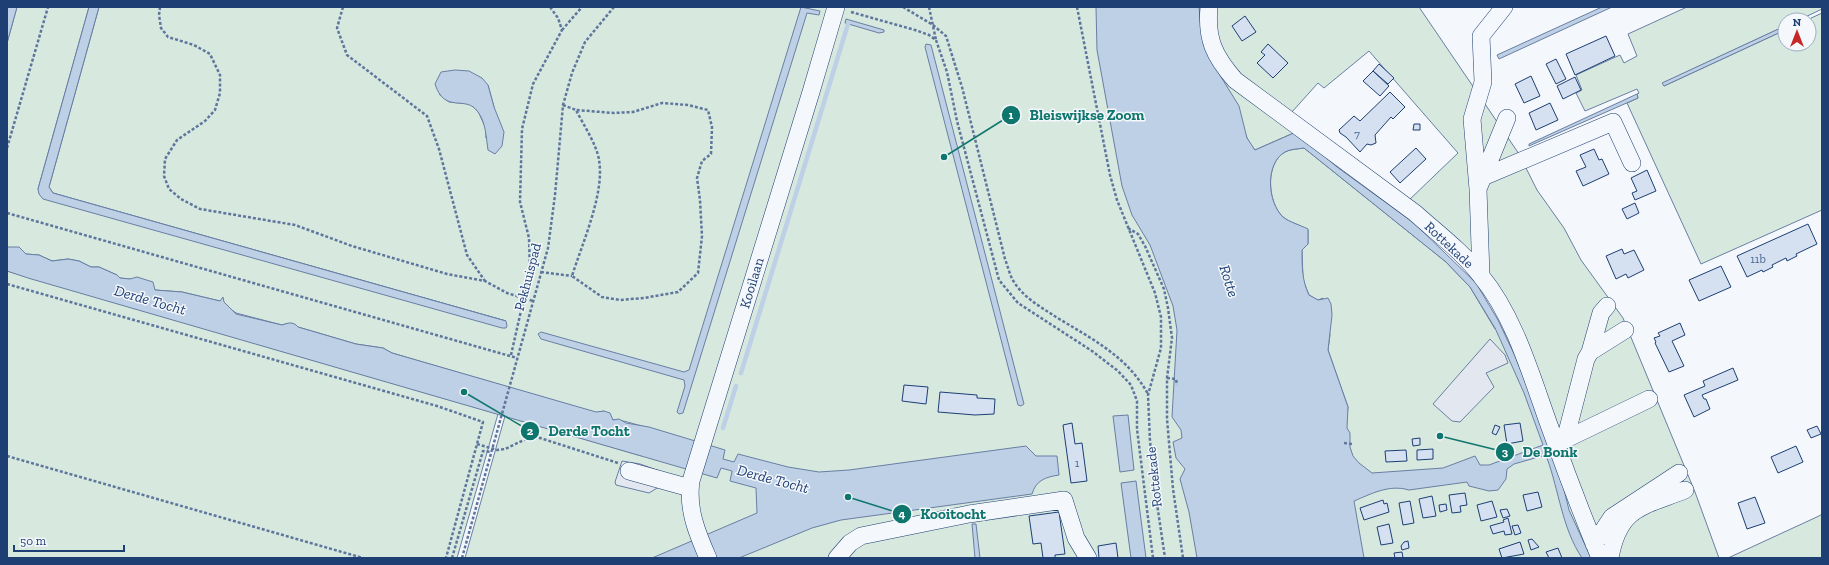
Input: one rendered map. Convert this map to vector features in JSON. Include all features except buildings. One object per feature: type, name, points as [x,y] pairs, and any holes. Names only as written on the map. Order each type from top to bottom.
[{"type":"street","name":"Kooilaan","points":[[708,558],[692,517],[691,481],[836,7]]},
{"type":"street","name":"Rottekade","points":[[1209,7],[1209,33],[1213,49],[1221,64],[1234,80],[1415,213],[1443,237],[1481,275],[1506,316],[1523,353],[1560,442],[1597,551]]},
{"type":"street","points":[[1481,275],[1480,183],[1472,119],[1484,82],[1481,36],[1504,7]]},
{"type":"street","points":[[1480,183],[1507,118]]},
{"type":"street","points":[[1480,183],[1613,122],[1632,163]]},
{"type":"street","points":[[1560,442],[1586,359],[1590,352],[1602,314],[1607,306]]},
{"type":"street","points":[[1590,352],[1625,330]]},
{"type":"street","points":[[1560,442],[1649,398]]},
{"type":"street","points":[[628,472],[691,481]]},
{"type":"street","points":[[1597,551],[1612,517],[1679,473]]},
{"type":"street","points":[[1610,558],[1613,543],[1619,527],[1627,517],[1637,509],[1685,490]]},
{"type":"street","points":[[837,558],[850,543],[861,536],[969,514],[1064,500],[1076,538],[1088,558]]},
{"type":"path","points":[[7,148],[48,7]]},
{"type":"path","points":[[160,7],[159,16],[161,28],[168,37],[194,45],[210,54],[220,75],[220,93],[215,110],[205,121],[177,140],[165,159],[164,176],[169,189],[175,194],[200,209],[295,225],[352,246],[447,274],[485,281],[524,300],[532,302]]},
{"type":"path","points":[[343,7],[337,28],[347,55],[427,116],[439,149],[467,254],[485,281]]},
{"type":"path","points":[[550,7],[558,18],[562,30]]},
{"type":"path","points":[[511,355],[530,271],[529,238],[520,202],[522,129],[533,84],[562,30],[582,7]]},
{"type":"path","name":"Pekhuispad","points":[[462,558],[548,248],[564,105],[572,73],[586,42],[614,7]]},
{"type":"path","points":[[836,7],[915,30],[929,35],[936,40]]},
{"type":"path","points":[[903,7],[933,24],[946,36],[962,87],[1006,259],[1014,282],[1032,302],[1099,344],[1124,362],[1140,379],[1148,395]]},
{"type":"path","points":[[929,7],[936,40],[947,72],[957,121],[999,280],[1018,303],[1092,351],[1118,371],[1131,384],[1135,393],[1137,401],[1137,429],[1153,558]]},
{"type":"path","points":[[1077,7],[1110,175],[1128,228],[1155,293],[1160,317],[1161,348],[1148,395]]},
{"type":"path","points":[[541,272],[572,276],[602,297],[620,300],[644,298],[678,292],[698,273],[702,236],[697,178],[702,161],[711,154],[712,127],[708,110],[688,105],[662,103],[633,112],[614,114],[576,110],[564,105]]},
{"type":"path","points":[[572,276],[592,218],[598,190],[599,160],[576,110]]},
{"type":"path","points":[[7,213],[494,352],[511,355],[517,358]]},
{"type":"path","points":[[1128,228],[1138,234],[1164,289],[1172,338],[1167,378],[1167,419],[1173,489],[1183,558]]},
{"type":"path","points":[[7,284],[437,406],[483,422],[446,558]]},
{"type":"path","points":[[1167,378],[1176,379],[1177,384]]},
{"type":"path","name":"Rottekade","points":[[1148,395],[1155,490],[1165,558]]},
{"type":"path","points":[[452,558],[483,451],[505,449],[526,439],[540,438],[617,462],[628,472]]},
{"type":"path","points":[[478,444],[491,450]]},
{"type":"path","points":[[1344,444],[1352,444]]},
{"type":"path","points":[[7,456],[363,558]]},
{"type":"shaded area","points":[[17,7],[89,7],[38,189],[506,321],[53,193],[49,187],[99,7],[1114,7],[1195,297],[1222,558],[465,558],[505,416],[642,456],[646,427],[624,421],[613,420],[604,411],[596,413],[392,353],[383,348],[356,344],[298,327],[296,325],[288,323],[282,325],[236,313],[220,301],[182,292],[155,290],[130,279],[120,278],[117,275],[99,267],[91,267],[79,261],[68,259],[52,261],[39,255],[26,254],[7,247],[7,43]],"holes":[[[488,85],[494,107],[486,138],[486,129],[478,111],[470,104],[449,102],[439,94]]]},
{"type":"shaded area","points":[[1199,7],[1203,7],[1206,42],[1296,132],[1255,150],[1251,145],[1232,100],[1210,55],[1202,32]]},
{"type":"shaded area","points":[[1213,7],[1419,7],[1519,154],[1537,190],[1564,228],[1581,260],[1623,318],[1695,492],[1719,558],[1604,558],[1511,317],[1407,202],[1458,153],[1369,51],[1324,88],[1318,83],[1291,113],[1242,81],[1239,71],[1233,71],[1212,24]]},
{"type":"shaded area","points":[[1687,7],[1822,7],[1822,9],[1816,12],[1777,12],[1777,30],[1663,83],[1664,86],[1777,34],[1777,52],[1817,52],[1817,15],[1822,13],[1822,210],[1701,264],[1627,103],[1638,98],[1637,94],[1639,93],[1637,89],[1585,111],[1576,93],[1582,90],[1576,75],[1620,55],[1624,63],[1637,56],[1628,34]]},
{"type":"shaded area","points":[[1304,148],[1446,262],[1470,287],[1495,329],[1510,334],[1595,558],[1329,558],[1348,407],[1328,350],[1330,335],[1323,298],[1318,300],[1309,295],[1303,280],[1302,250],[1308,244],[1308,230],[1283,217],[1274,202],[1270,183],[1271,173],[1279,157],[1287,151]]},
{"type":"shaded area","points":[[7,271],[498,414],[457,558],[7,558]]},
{"type":"shaded area","points":[[1490,339],[1505,355],[1508,363],[1486,373],[1494,387],[1460,422],[1452,421],[1433,404]]},
{"type":"shaded area","points":[[622,461],[640,464],[682,479],[683,498],[680,493],[662,485],[649,493],[616,485],[615,482]]},
{"type":"shaded area","points":[[1822,514],[1822,558],[1728,558],[1819,516]]},
{"type":"water","points":[[7,7],[17,7],[7,43]]},
{"type":"water","points":[[89,7],[99,7],[49,187],[53,193],[506,321],[506,328],[43,199],[39,194],[38,189]]},
{"type":"water","points":[[801,7],[820,11],[819,15],[807,13],[683,413],[679,414],[677,412],[685,386],[684,380],[541,339],[538,334],[541,332],[684,372],[689,370]]},
{"type":"water","name":"Rotte","points":[[1096,7],[1199,7],[1201,30],[1213,64],[1239,106],[1247,138],[1255,150],[1296,132],[1337,167],[1414,223],[1476,283],[1498,320],[1515,356],[1558,465],[1569,510],[1591,558],[1582,558],[1575,546],[1565,522],[1547,458],[1542,456],[1514,464],[1507,469],[1506,479],[1498,490],[1489,491],[1469,486],[1467,482],[1409,490],[1402,488],[1387,489],[1354,501],[1364,558],[1197,558],[1189,512],[1180,479],[1185,469],[1176,458],[1173,442],[1182,438],[1181,430],[1172,417],[1177,330],[1173,306],[1150,245],[1132,215],[1122,186],[1097,50]],"holes":[[[1304,148],[1446,262],[1470,287],[1495,328],[1524,393],[1543,445],[1489,465],[1480,465],[1475,456],[1443,468],[1372,473],[1359,463],[1353,456],[1350,447],[1350,433],[1347,428],[1348,407],[1328,350],[1332,315],[1331,304],[1328,298],[1318,300],[1309,295],[1305,284],[1302,262],[1302,250],[1308,244],[1308,229],[1285,219],[1278,210],[1271,193],[1270,183],[1274,165],[1279,157],[1285,152]]]},
{"type":"water","points":[[1602,7],[1612,7],[1499,59],[1497,55]]},
{"type":"water","points":[[846,19],[884,30],[884,32],[879,33],[845,23]]},
{"type":"water","points":[[1777,30],[1777,34],[1664,86],[1662,83]]},
{"type":"water","points":[[926,44],[931,45],[1024,404],[1021,406],[1018,405],[925,47]]},
{"type":"water","points":[[455,70],[469,71],[482,78],[488,85],[494,107],[504,132],[502,146],[495,154],[488,150],[484,125],[478,112],[468,104],[450,102],[444,99],[439,93],[435,84],[441,72]]},
{"type":"water","points":[[1637,94],[1638,98],[1529,146],[1529,144]]},
{"type":"water","points":[[7,247],[19,247],[26,254],[39,255],[52,261],[68,259],[79,261],[91,267],[99,267],[117,275],[120,278],[130,279],[137,277],[153,282],[155,290],[182,292],[220,301],[223,297],[224,302],[236,314],[282,325],[292,323],[298,327],[356,344],[383,348],[392,353],[596,412],[604,411],[610,413],[613,420],[619,419],[626,423],[649,427],[725,450],[723,459],[734,462],[738,454],[788,467],[819,472],[849,470],[1026,446],[1036,456],[1057,456],[1059,475],[1039,482],[1032,494],[841,520],[812,528],[739,558],[652,558],[757,513],[756,488],[730,481],[732,471],[721,468],[717,478],[28,278],[7,271]]},
{"type":"water","points":[[1128,415],[1134,470],[1120,472],[1113,416]]},
{"type":"water","points":[[1136,481],[1146,558],[1131,558],[1121,483]]},
{"type":"water","points":[[972,524],[976,524],[980,558],[975,558]]},
{"type":"waterway","points":[[741,373],[848,24]]},
{"type":"waterway","points":[[723,428],[736,386]]},
{"type":"place","name":"Bleiswijkse Zoom","points":[[944,157]]},
{"type":"place","name":"Derde Tocht","points":[[464,392]]},
{"type":"place","name":"De Bonk","points":[[1440,436]]},
{"type":"place","name":"Kooitocht","points":[[848,497]]}]
